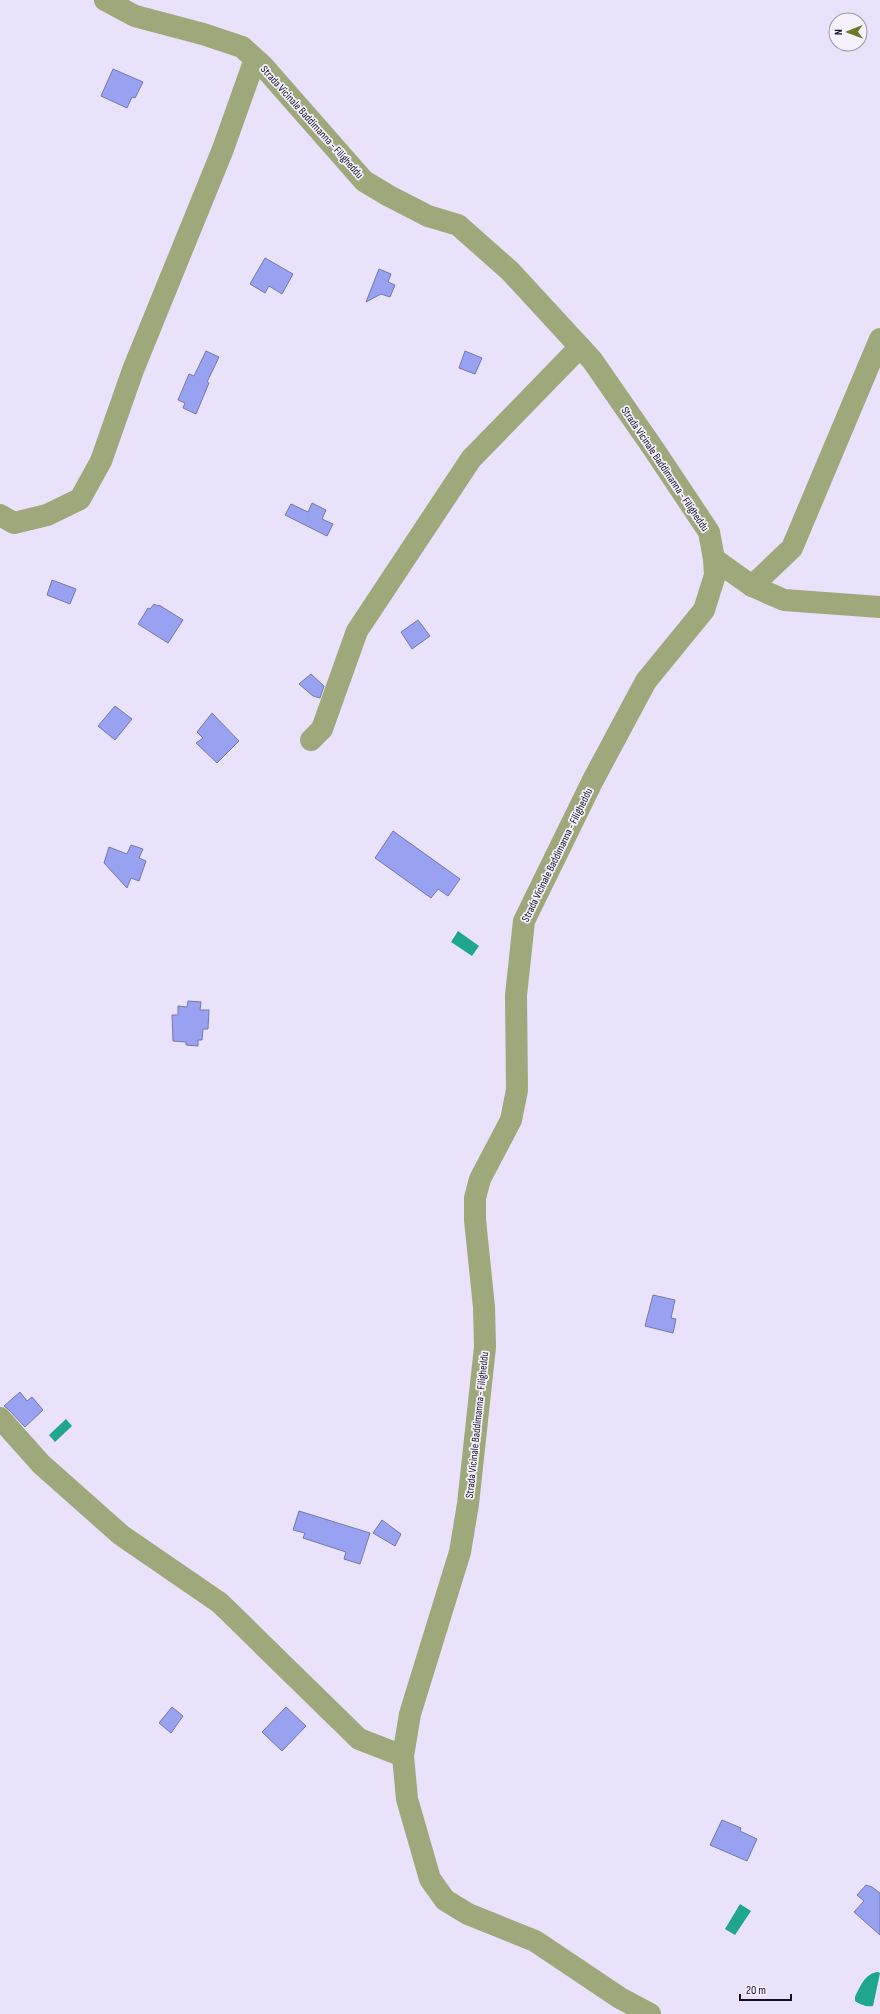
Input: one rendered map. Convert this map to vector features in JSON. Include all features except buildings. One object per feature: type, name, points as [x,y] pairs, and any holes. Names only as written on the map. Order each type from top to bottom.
[{"type":"street","name":"Strada Vicinale Baddimanna - Filigheddu","points":[[105,0],[135,16],[203,34],[242,47],[255,59],[364,181],[428,216],[458,225],[510,271],[592,360],[654,448],[708,532],[714,559],[715,575],[704,610],[646,681],[593,780],[524,921],[516,995],[517,1090],[511,1120],[480,1179],[475,1198],[475,1220],[484,1307],[485,1347],[468,1504],[460,1552],[410,1714],[403,1756],[407,1799],[430,1879],[445,1900],[468,1914],[535,1941],[620,1998],[650,2014]]},
{"type":"street","points":[[0,515],[14,523],[47,515],[80,499],[101,461],[133,370],[223,149],[255,59]]},
{"type":"street","points":[[752,586],[792,548],[880,339]]},
{"type":"street","points":[[312,740],[322,729],[358,630],[471,459],[580,347]]},
{"type":"street","points":[[714,559],[752,586],[784,600],[880,607]]},
{"type":"street","points":[[0,1418],[41,1464],[121,1535],[220,1603],[359,1739],[403,1756]]},
{"type":"shaded area","points":[[458,931],[479,946],[472,956],[451,942]]},
{"type":"shaded area","points":[[66,1419],[72,1426],[55,1442],[49,1435]]},
{"type":"shaded area","points":[[740,1904],[751,1911],[735,1935],[725,1929]]},
{"type":"shaded area","points":[[873,1973],[880,1973],[873,2006],[859,2004],[855,2001],[855,1997],[861,1985],[866,1978]]}]
